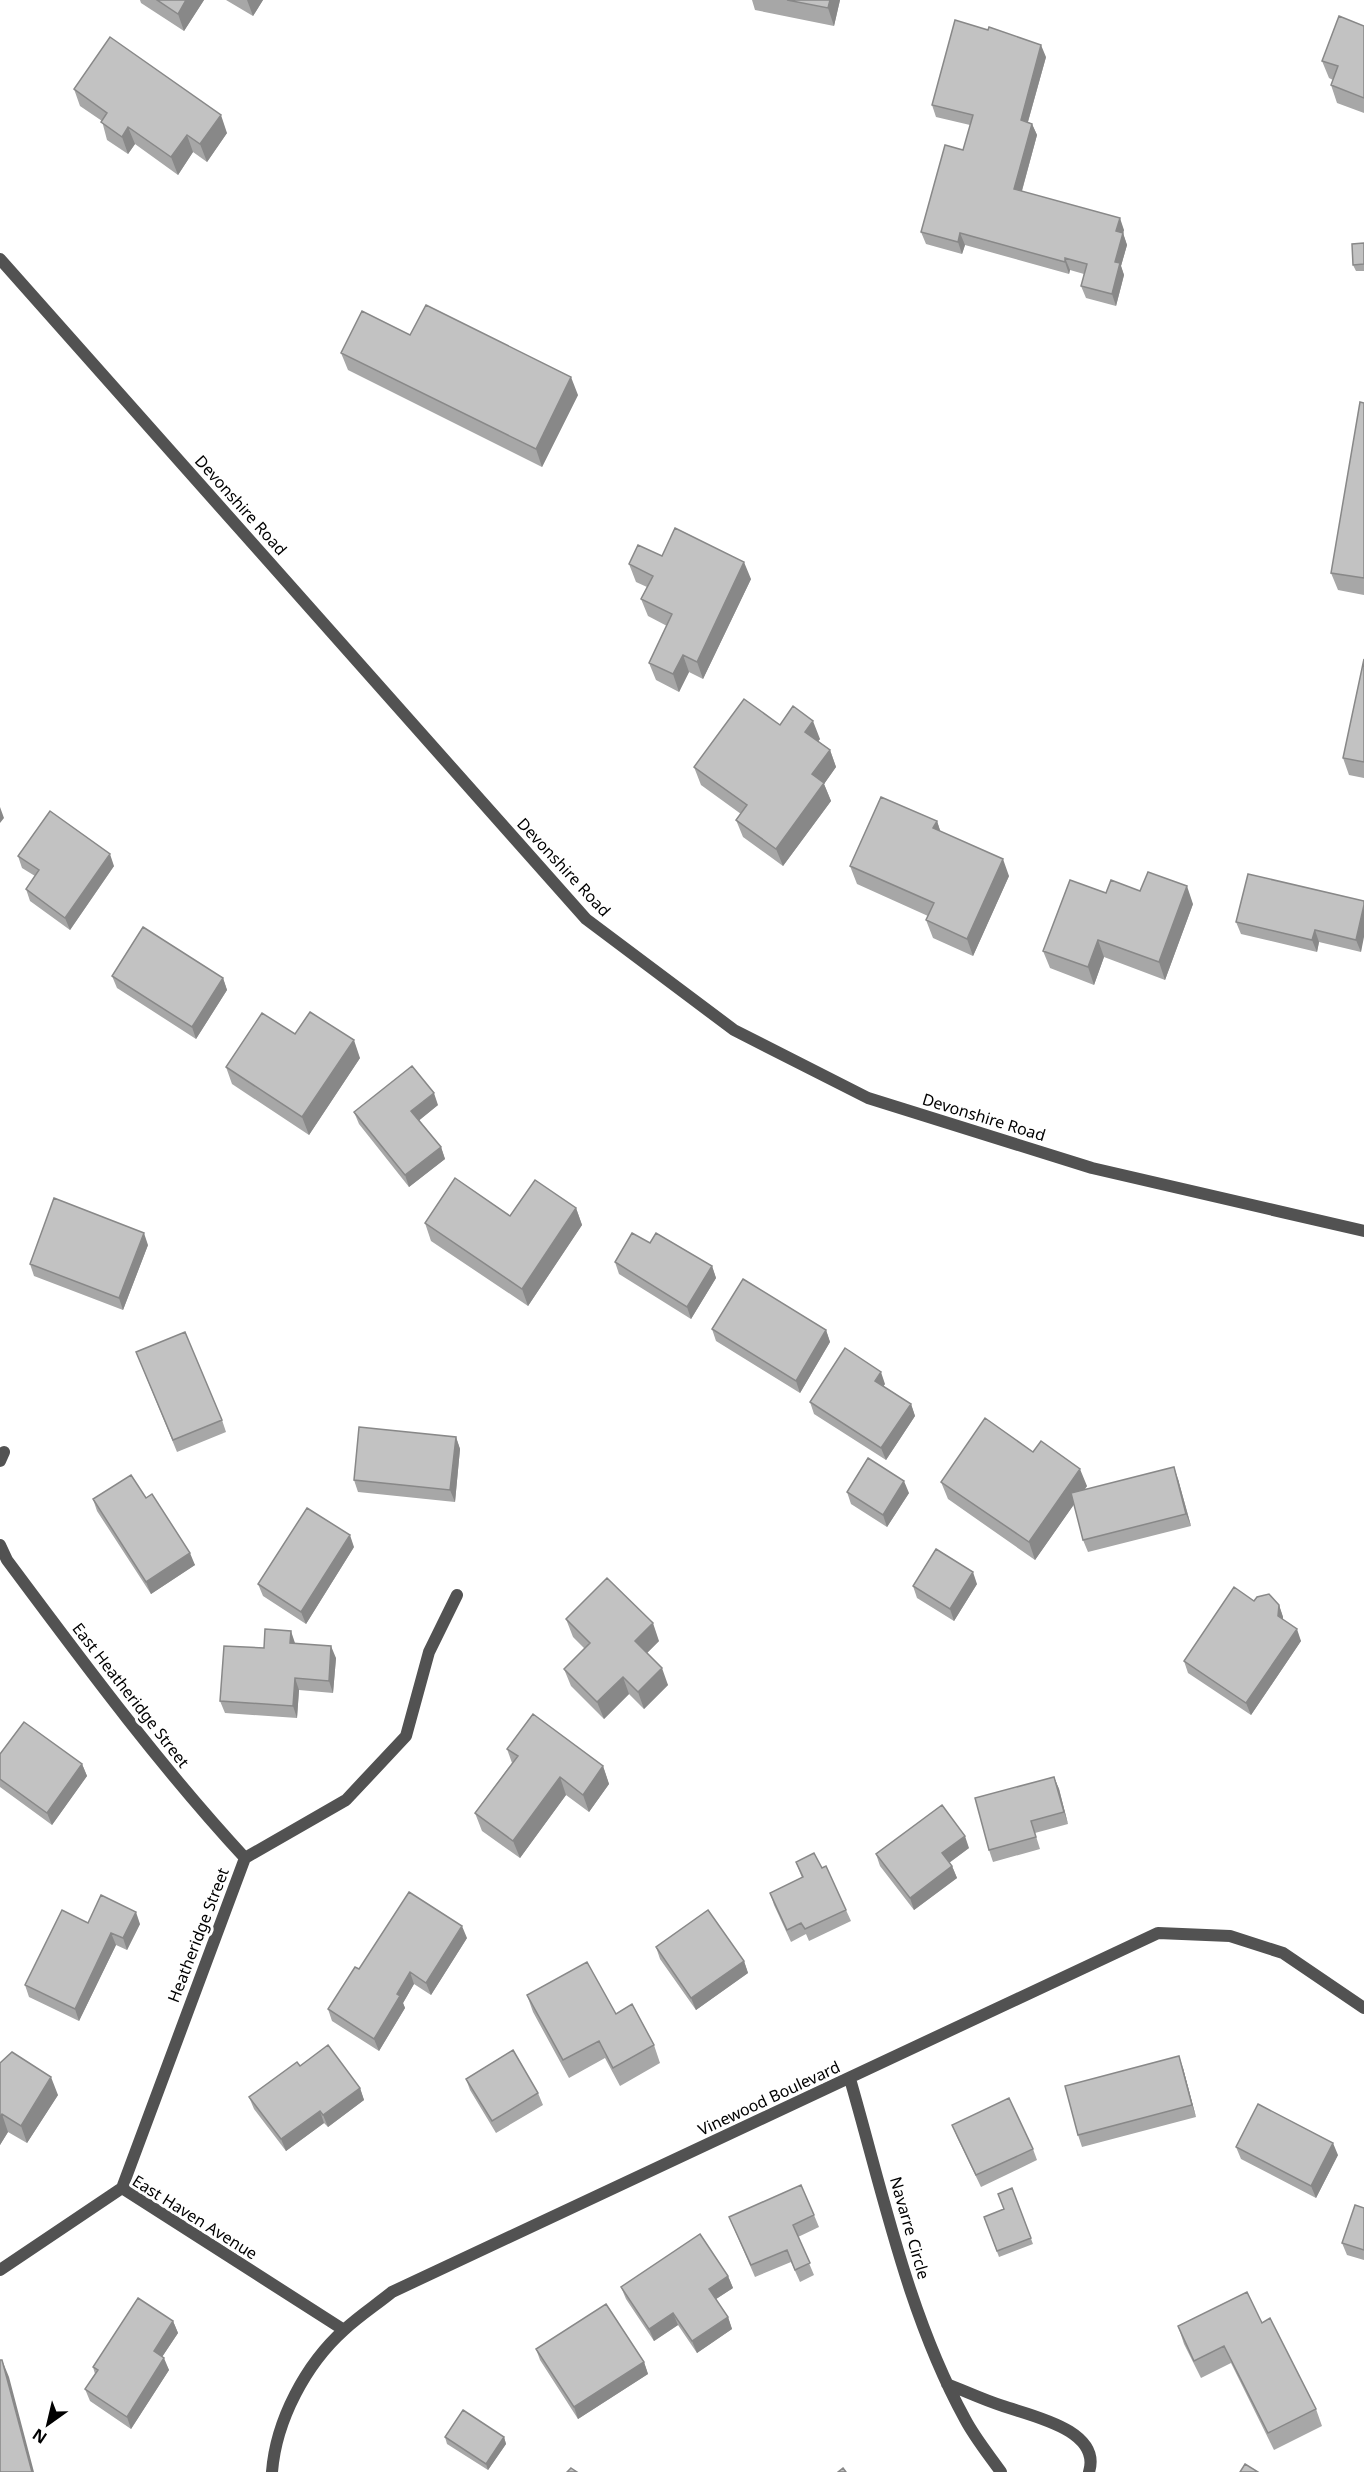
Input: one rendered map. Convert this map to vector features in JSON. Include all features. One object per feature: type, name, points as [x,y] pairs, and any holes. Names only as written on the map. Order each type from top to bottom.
[{"type":"street","name":"Devonshire Road","points":[[0,259],[586,919],[734,1030],[879,1102],[1092,1167],[1364,1231]]},
{"type":"street","name":"East Heatheridge Street","points":[[0,1545],[7,1560],[97,1682],[212,1823],[245,1858]]},
{"type":"street","name":"Heatheridge Street","points":[[122,2188],[245,1858],[346,1800],[406,1736],[429,1652],[457,1595]]},
{"type":"street","name":"Vinewood Boulevard","points":[[272,2472],[288,2412],[310,2369],[344,2330],[392,2292],[1158,1933],[1230,1936],[1283,1953],[1364,2008]]},
{"type":"street","name":"Navarre Circle","points":[[850,2079],[915,2304],[946,2384],[966,2422],[1001,2472]]},
{"type":"street","name":"East Haven Avenue","points":[[0,2270],[122,2188],[344,2330]]},
{"type":"street","points":[[946,2384],[1039,2417],[1076,2435],[1089,2449],[1092,2461],[1089,2472]]},
{"type":"building","points":[[157,0],[186,0],[178,14]]},
{"type":"building","points":[[787,0],[830,0],[828,8]]},
{"type":"building","points":[[1339,16],[1364,26],[1364,98],[1331,85],[1338,66],[1322,61]]},
{"type":"building","points":[[955,20],[988,30],[989,27],[1041,45],[1021,120],[1032,124],[1014,189],[1120,218],[1116,231],[1123,233],[1115,262],[1120,263],[1112,294],[1081,286],[1087,264],[1065,258],[1065,262],[960,233],[958,242],[921,232],[945,145],[963,150],[973,115],[932,105]]},
{"type":"building","points":[[110,37],[221,115],[200,144],[187,135],[171,157],[128,127],[122,137],[101,122],[107,113],[74,89]]},
{"type":"building","points":[[1364,243],[1364,264],[1353,265],[1352,244]]},
{"type":"building","points":[[426,305],[571,377],[536,449],[341,353],[362,311],[410,335]]},
{"type":"building","points":[[1360,402],[1364,403],[1364,578],[1331,573]]},
{"type":"building","points":[[675,528],[744,562],[697,662],[683,655],[673,674],[649,663],[672,614],[641,599],[653,576],[629,564],[638,545],[662,556]]},
{"type":"building","points":[[1364,659],[1364,762],[1343,758]]},
{"type":"building","points":[[744,699],[780,725],[793,706],[813,721],[805,732],[830,750],[812,774],[824,783],[776,849],[736,820],[747,805],[694,767]]},
{"type":"building","points":[[881,797],[937,821],[933,828],[1003,859],[967,939],[926,920],[934,903],[850,866]]},
{"type":"building","points":[[50,811],[110,854],[65,918],[26,889],[39,870],[18,856]]},
{"type":"building","points":[[1148,872],[1187,886],[1159,962],[1098,940],[1088,967],[1043,951],[1070,880],[1106,893],[1111,880],[1140,891]]},
{"type":"building","points":[[1248,874],[1364,901],[1356,940],[1315,930],[1312,940],[1236,922]]},
{"type":"building","points":[[143,927],[223,978],[192,1027],[112,976]]},
{"type":"building","points":[[310,1012],[354,1040],[302,1117],[226,1067],[262,1013],[295,1034]]},
{"type":"building","points":[[412,1066],[434,1093],[411,1111],[441,1147],[405,1175],[354,1112]]},
{"type":"building","points":[[455,1178],[510,1216],[535,1180],[576,1208],[522,1289],[425,1223]]},
{"type":"building","points":[[54,1198],[144,1233],[119,1298],[30,1264]]},
{"type":"building","points":[[632,1233],[650,1243],[656,1233],[712,1266],[687,1307],[615,1262]]},
{"type":"building","points":[[743,1279],[826,1330],[796,1381],[712,1329]]},
{"type":"building","points":[[185,1332],[222,1420],[173,1440],[136,1352]]},
{"type":"building","points":[[845,1348],[881,1372],[875,1381],[911,1404],[881,1448],[810,1402]]},
{"type":"building","points":[[985,1418],[1033,1452],[1041,1441],[1080,1469],[1029,1542],[941,1482]]},
{"type":"building","points":[[359,1427],[456,1437],[450,1490],[354,1480]]},
{"type":"building","points":[[868,1458],[904,1481],[883,1515],[847,1492]]},
{"type":"building","points":[[1174,1467],[1186,1514],[1083,1540],[1071,1493]]},
{"type":"building","points":[[131,1475],[146,1498],[152,1494],[190,1553],[146,1582],[93,1499]]},
{"type":"building","points":[[307,1508],[350,1535],[301,1612],[258,1584]]},
{"type":"building","points":[[936,1549],[973,1572],[950,1609],[913,1586]]},
{"type":"building","points":[[607,1578],[653,1623],[635,1641],[662,1668],[638,1692],[623,1677],[597,1702],[564,1669],[590,1643],[566,1619]]},
{"type":"building","points":[[1234,1587],[1254,1601],[1257,1597],[1269,1594],[1279,1605],[1278,1616],[1297,1629],[1246,1703],[1184,1661]]},
{"type":"building","points":[[265,1629],[291,1631],[290,1643],[331,1646],[329,1681],[295,1678],[293,1706],[220,1701],[224,1646],[264,1648]]},
{"type":"building","points":[[533,1714],[603,1766],[583,1795],[560,1777],[513,1841],[475,1813],[518,1756],[507,1749]]},
{"type":"building","points":[[24,1722],[82,1764],[47,1813],[0,1779],[0,1754]]},
{"type":"building","points":[[1054,1777],[1064,1812],[1031,1821],[1036,1837],[989,1850],[975,1798]]},
{"type":"building","points":[[942,1805],[965,1836],[942,1853],[952,1866],[910,1898],[876,1854]]},
{"type":"building","points":[[814,1853],[822,1868],[826,1866],[846,1910],[805,1929],[801,1923],[787,1930],[770,1893],[803,1877],[796,1862]]},
{"type":"building","points":[[409,1892],[462,1926],[426,1983],[410,1972],[397,1994],[400,1996],[374,2039],[328,2009],[355,1967],[359,1969]]},
{"type":"building","points":[[101,1895],[136,1912],[123,1938],[111,1933],[75,2009],[25,1985],[62,1910],[88,1923]]},
{"type":"building","points":[[708,1910],[744,1961],[691,1998],[656,1947]]},
{"type":"building","points":[[587,1962],[616,2014],[632,2004],[654,2045],[613,2068],[599,2041],[563,2060],[527,1995]]},
{"type":"building","points":[[328,2045],[360,2088],[323,2115],[320,2111],[281,2139],[249,2097],[297,2062],[300,2066]]},
{"type":"building","points":[[513,2050],[538,2093],[492,2121],[466,2079]]},
{"type":"building","points":[[12,2052],[51,2077],[21,2126],[2,2114],[0,2118],[0,2063]]},
{"type":"building","points":[[1179,2056],[1192,2105],[1078,2135],[1065,2086]]},
{"type":"building","points":[[1009,2098],[1033,2149],[976,2175],[952,2125]]},
{"type":"building","points":[[1258,2104],[1333,2143],[1311,2186],[1236,2147]]},
{"type":"building","points":[[801,2185],[814,2215],[793,2225],[810,2263],[795,2270],[787,2250],[751,2265],[729,2217]]},
{"type":"building","points":[[1012,2188],[1031,2238],[997,2251],[984,2217],[1004,2209],[998,2194]]},
{"type":"building","points":[[1355,2205],[1364,2208],[1364,2250],[1342,2243]]},
{"type":"building","points":[[700,2234],[728,2276],[709,2289],[728,2317],[692,2341],[673,2313],[649,2329],[621,2287]]},
{"type":"building","points":[[1247,2292],[1262,2323],[1270,2318],[1316,2409],[1268,2433],[1224,2346],[1194,2361],[1178,2326]]},
{"type":"building","points":[[138,2298],[173,2321],[154,2351],[164,2358],[127,2417],[85,2389],[98,2370],[93,2367]]},
{"type":"building","points":[[606,2304],[644,2362],[574,2407],[536,2349]]},
{"type":"building","points":[[0,2360],[2,2360],[32,2472],[0,2472]]},
{"type":"building","points":[[463,2410],[504,2437],[486,2464],[445,2437]]},
{"type":"building","points":[[1245,2464],[1258,2472],[1240,2472]]}]
